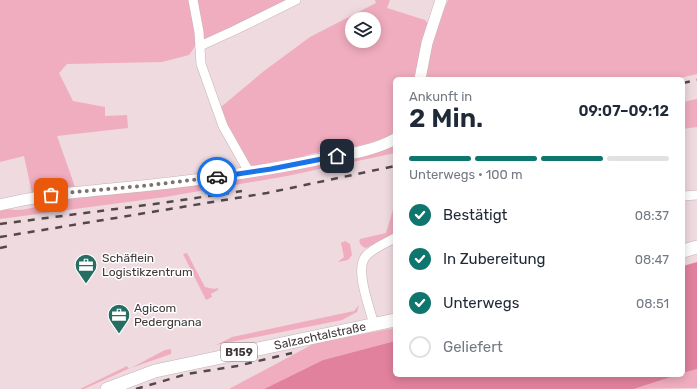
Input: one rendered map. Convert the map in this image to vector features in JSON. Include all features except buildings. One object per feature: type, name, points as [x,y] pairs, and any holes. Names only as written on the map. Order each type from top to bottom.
[{"type":"main road","points":[[685,250],[697,247]]},
{"type":"main road","name":"Salzachtalstraße","points":[[107,389],[155,371],[393,320]]},
{"type":"street","points":[[192,0],[200,46],[201,64],[223,126],[250,172]]},
{"type":"street","points":[[200,46],[296,0]]},
{"type":"street","points":[[420,77],[427,43],[441,0]]},
{"type":"street","points":[[0,205],[26,199],[75,192],[142,186],[250,172],[376,147],[393,140]]},
{"type":"street","points":[[685,196],[697,195]]},
{"type":"street","points":[[374,325],[361,274],[361,263],[368,254],[393,239]]},
{"type":"shaded area","points":[[0,0],[190,0],[197,37],[196,45],[189,55],[162,62],[67,64],[59,73],[73,101],[105,107],[105,116],[127,115],[128,128],[57,136],[75,187],[32,193],[24,156],[0,162]]},
{"type":"shaded area","points":[[195,0],[289,0],[204,41]]},
{"type":"shaded area","points":[[375,0],[390,0],[387,8],[425,20],[428,24],[416,77],[393,77],[393,133],[369,143],[354,147],[323,151],[273,165],[256,166],[250,164],[237,146],[221,107],[264,71],[310,37],[345,19],[345,48],[381,48],[381,12],[359,12],[376,3]]},
{"type":"shaded area","points":[[448,0],[697,0],[697,74],[684,77],[424,77],[433,39]]},
{"type":"shaded area","points":[[697,99],[697,127],[685,129],[685,102]]},
{"type":"shaded area","points":[[393,145],[393,153],[287,176],[165,197],[0,219],[0,210],[20,210],[40,206],[53,199]]},
{"type":"shaded area","points":[[393,210],[393,234],[366,248],[360,243],[360,239],[386,233]]},
{"type":"shaded area","points":[[345,241],[350,244],[352,255],[348,260],[338,262],[344,257],[341,243]]},
{"type":"shaded area","points":[[187,253],[205,287],[214,289],[218,288],[218,290],[211,294],[212,297],[206,300],[183,254]]},
{"type":"shaded area","points":[[697,262],[697,369],[685,372],[685,265]]},
{"type":"shaded area","points":[[359,305],[357,312],[342,320],[216,345],[232,337],[354,311]]},
{"type":"shaded area","points":[[393,328],[393,342],[323,360],[264,389],[229,389],[315,343]]},
{"type":"shaded area","points":[[393,342],[393,377],[671,377],[634,389],[264,389],[323,360]]},
{"type":"shaded area","points":[[171,349],[171,354],[131,368],[165,350]]},
{"type":"shaded area","points":[[127,366],[129,369],[84,389],[80,389]]},
{"type":"shaded area","points":[[697,369],[697,388],[634,389],[671,377],[685,377],[685,372]]},
{"type":"railway","points":[[685,83],[697,80]]},
{"type":"railway","points":[[0,237],[267,193],[393,166]]},
{"type":"railway","points":[[0,224],[242,191]]},
{"type":"railway","points":[[0,248],[9,246]]},
{"type":"railway","points":[[136,389],[187,374],[237,366],[292,353]]},
{"type":"way so far","points":[[51,195],[217,177]]},
{"type":"place","name":"Schäflein Logistikzentrum","points":[[86,284]]},
{"type":"place","name":"Agicom Pedergnana","points":[[119,334]]},
{"type":"route","points":[[217,177],[271,169],[337,156]]}]
